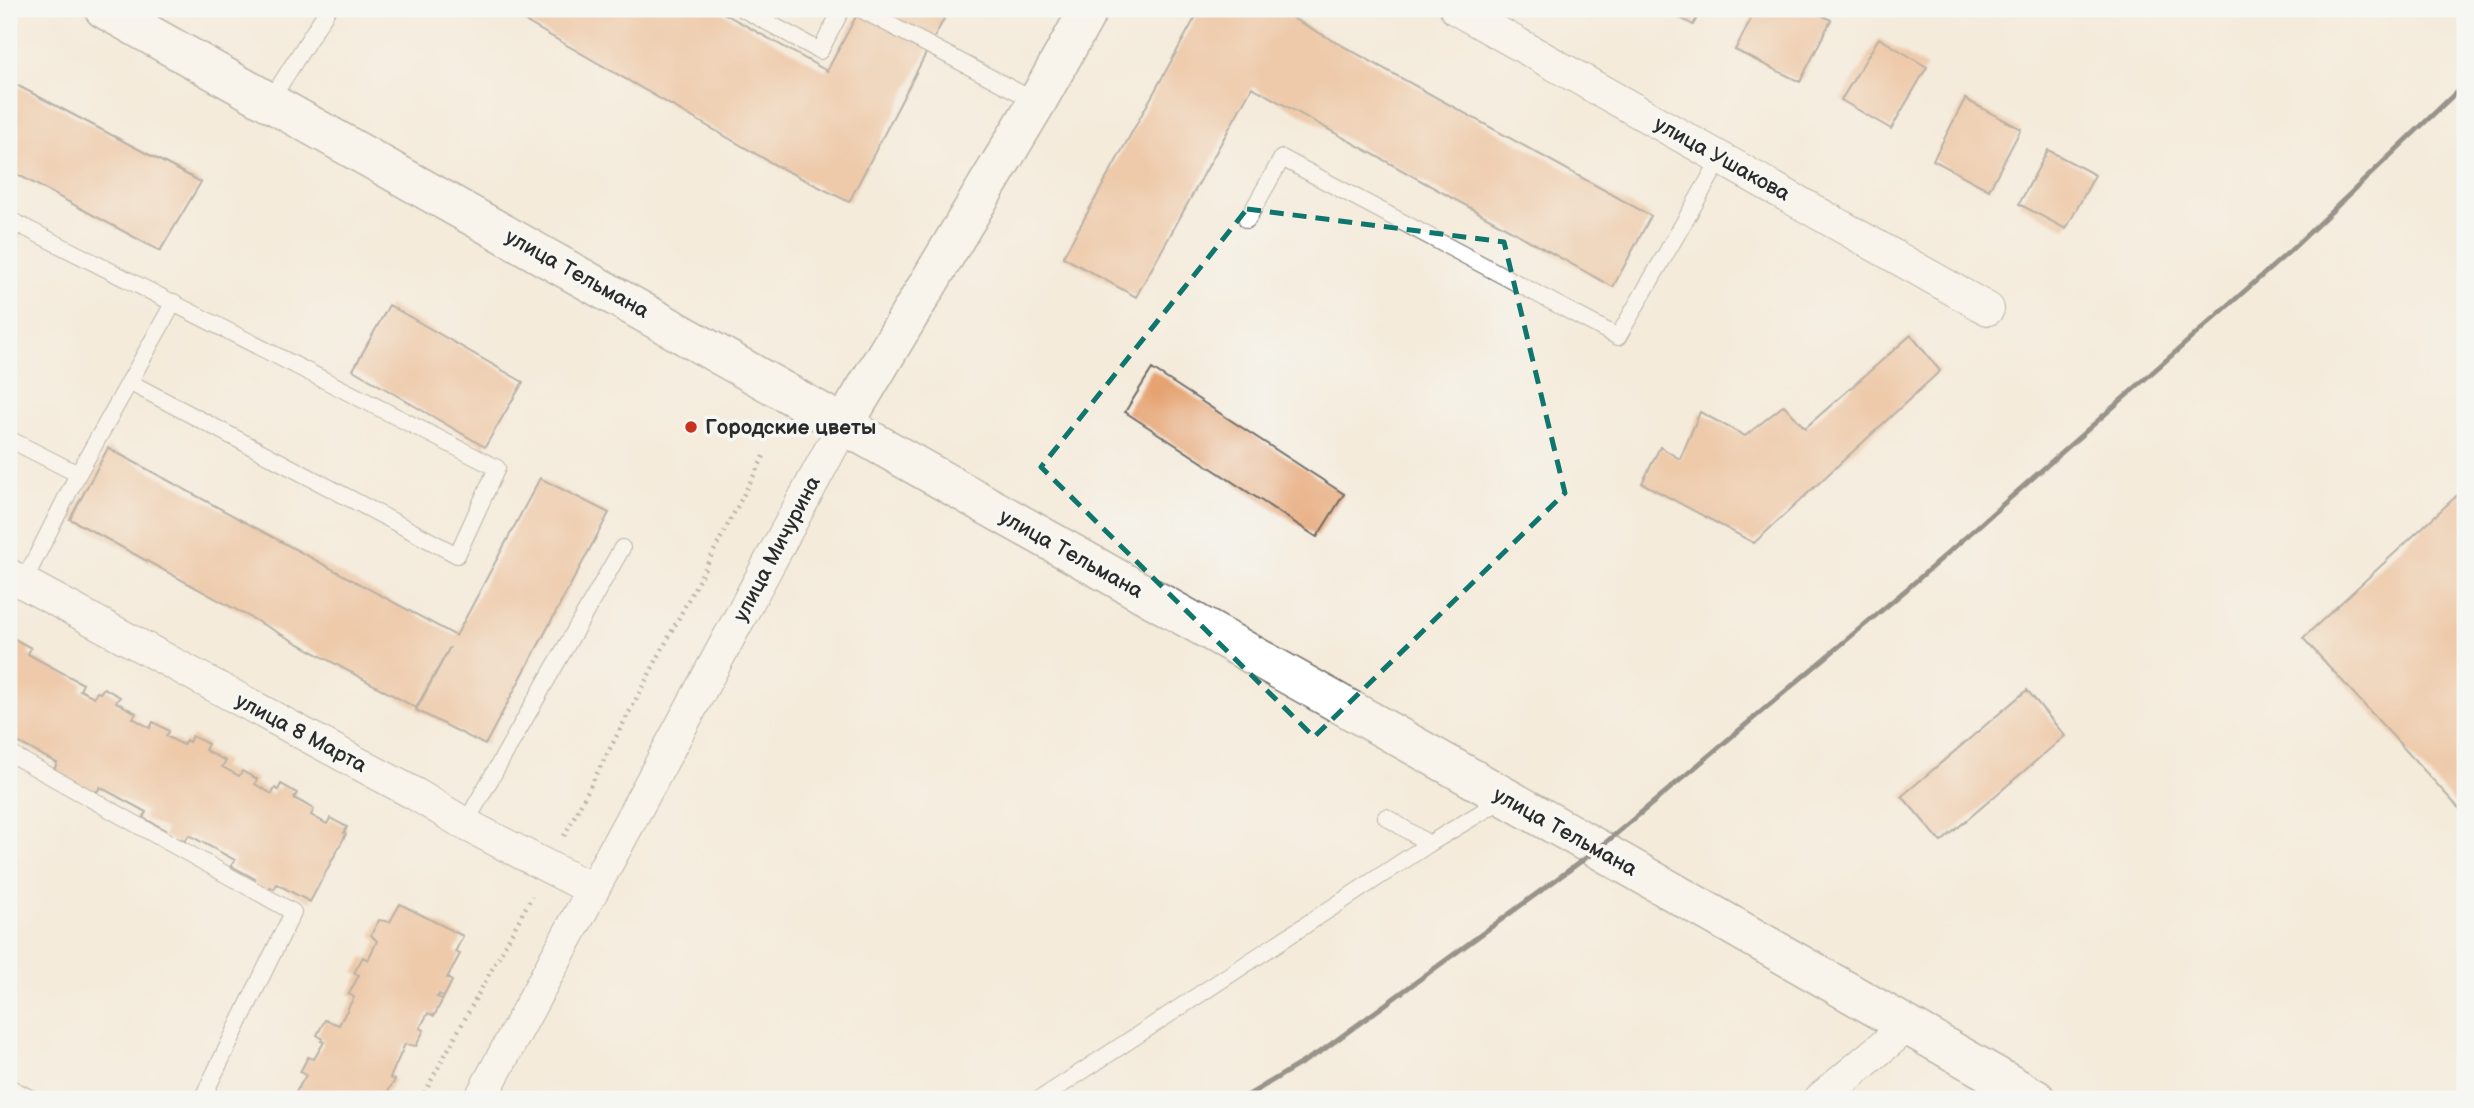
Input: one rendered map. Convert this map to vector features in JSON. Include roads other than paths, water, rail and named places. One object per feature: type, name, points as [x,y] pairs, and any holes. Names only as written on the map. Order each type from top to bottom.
[{"type":"street","name":"улица Тельмана","points":[[104,9],[1598,849],[2036,1099]]},
{"type":"street","name":"улица Мичурина","points":[[480,1099],[843,426],[1037,102],[1089,9]]},
{"type":"street","name":"улица Ушакова","points":[[1456,9],[1988,309]]},
{"type":"street","name":"улица 8 Марта","points":[[16,579],[415,794],[465,824],[593,890]]},
{"type":"street","points":[[1820,1099],[1906,1027]]},
{"type":"lane","points":[[269,102],[328,9]]},
{"type":"lane","points":[[744,9],[820,51],[842,9]]},
{"type":"lane","points":[[860,9],[1037,102]]},
{"type":"lane","points":[[1247,220],[1282,158],[1618,337],[1721,158]]},
{"type":"lane","points":[[9,236],[16,223],[497,468],[457,555],[129,382]]},
{"type":"lane","points":[[16,579],[174,302]]},
{"type":"lane","points":[[9,439],[78,474]]},
{"type":"lane","points":[[465,824],[622,548]]},
{"type":"lane","points":[[9,753],[293,912],[202,1099]]},
{"type":"lane","points":[[1040,1099],[1429,844],[1505,798]]},
{"type":"lane","points":[[1386,817],[1429,844]]},
{"type":"lane","points":[[9,1087],[32,1099]]},
{"type":"railway","points":[[1242,1099],[1323,1050],[1598,849],[1907,589],[2290,251],[2465,84]]},
{"type":"place","name":"Городские цветы","points":[[691,427]]}]
